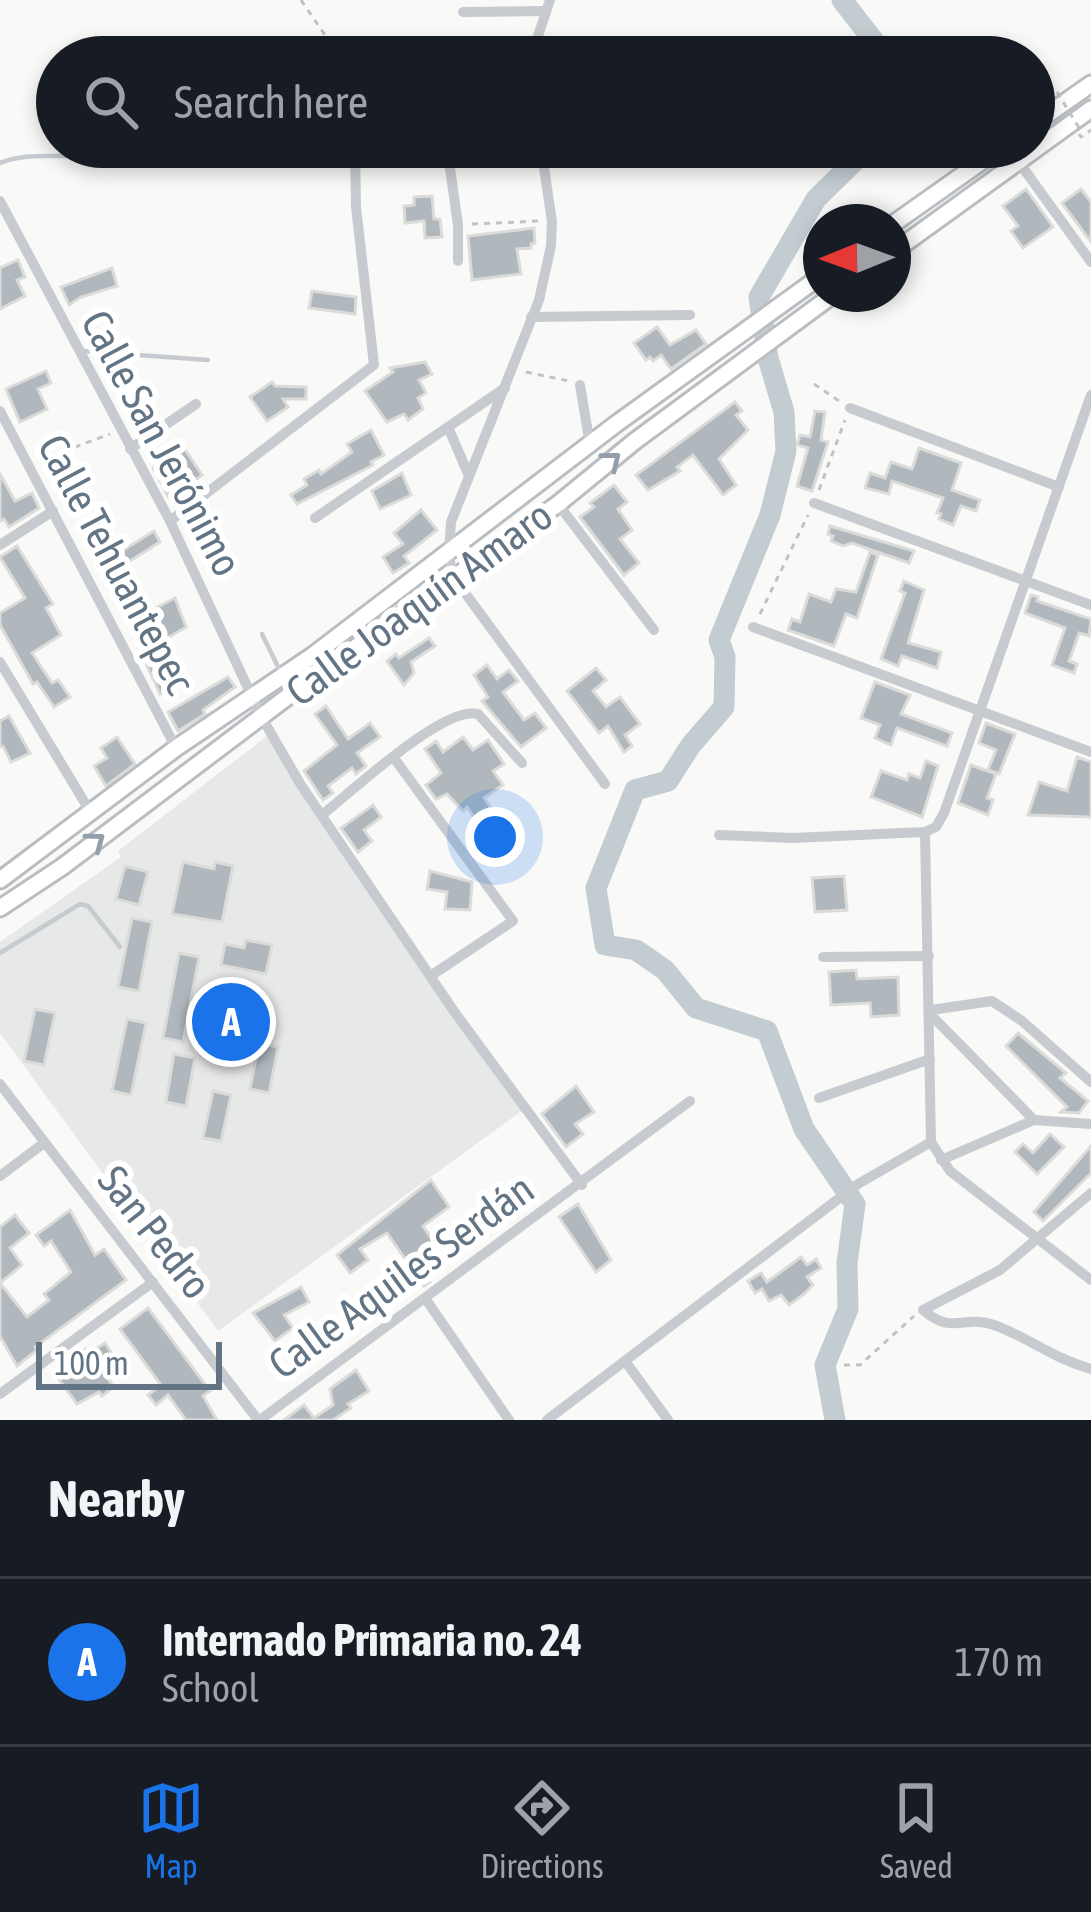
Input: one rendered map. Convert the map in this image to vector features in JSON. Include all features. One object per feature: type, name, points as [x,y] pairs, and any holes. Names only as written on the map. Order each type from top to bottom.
[{"type":"main road","points":[[1055,109],[1091,84]]},
{"type":"main road","points":[[1055,127],[1091,109]]},
{"type":"main road","points":[[911,213],[982,168]]},
{"type":"main road","points":[[911,236],[989,168]]},
{"type":"main road","name":"Calle Joaquín Amaro","points":[[0,880],[449,554],[803,289]]},
{"type":"main road","name":"Calle Joaquín Amaro","points":[[0,908],[452,575],[557,504],[808,312]]},
{"type":"street","points":[[463,12],[547,6],[538,36]]},
{"type":"street","points":[[170,521],[374,365],[355,168]]},
{"type":"street","points":[[450,168],[458,261]]},
{"type":"street","points":[[545,168],[551,246],[505,388],[451,522],[449,554],[452,575],[605,784]]},
{"type":"street","points":[[1022,168],[1091,262]]},
{"type":"street","name":"Calle San Jerónimo","points":[[0,202],[170,521],[262,718],[322,815],[581,1185]]},
{"type":"street","points":[[531,316],[690,315]]},
{"type":"street","points":[[580,385],[590,445]]},
{"type":"street","points":[[314,518],[505,388]]},
{"type":"street","points":[[719,835],[815,838],[925,832],[936,827],[1087,419],[1091,395]]},
{"type":"street","points":[[130,449],[196,404]]},
{"type":"street","points":[[850,409],[1059,487]]},
{"type":"street","name":"Calle Tehuantepec","points":[[0,411],[176,748]]},
{"type":"street","points":[[448,427],[469,476]]},
{"type":"street","points":[[814,503],[1091,605]]},
{"type":"street","points":[[557,504],[654,630]]},
{"type":"street","points":[[0,545],[53,511]]},
{"type":"street","points":[[753,627],[1091,752]]},
{"type":"street","points":[[0,662],[91,813]]},
{"type":"street","points":[[322,815],[434,729],[470,711],[522,763]]},
{"type":"street","points":[[394,758],[513,920],[432,975]]},
{"type":"street","points":[[925,832],[931,1142],[950,1172],[1091,1280]]},
{"type":"street","points":[[823,957],[928,956]]},
{"type":"street","points":[[931,1012],[992,1001],[1091,1082]]},
{"type":"street","points":[[931,1012],[1034,1120]]},
{"type":"street","points":[[819,1098],[930,1059]]},
{"type":"street","name":"San Pedro","points":[[0,1084],[259,1420]]},
{"type":"street","name":"Calle Aquiles Serdán","points":[[259,1420],[690,1101]]},
{"type":"street","points":[[941,1160],[1034,1120],[1091,1124]]},
{"type":"street","points":[[548,1420],[858,1184],[931,1142]]},
{"type":"street","points":[[0,1176],[44,1144]]},
{"type":"street","points":[[1091,1192],[1000,1270],[923,1310],[946,1325],[992,1324],[1048,1354],[1091,1369]]},
{"type":"street","points":[[0,1394],[153,1282]]},
{"type":"street","points":[[425,1298],[509,1420]]},
{"type":"street","points":[[625,1361],[668,1420]]},
{"type":"lane","points":[[0,163],[36,155]]},
{"type":"lane","points":[[76,350],[208,360]]},
{"type":"lane","points":[[262,634],[283,676]]},
{"type":"lane","points":[[0,953],[80,904],[88,906],[120,947]]},
{"type":"path","points":[[301,0],[326,36]]},
{"type":"path","points":[[1057,92],[1081,134],[1091,130]]},
{"type":"path","points":[[458,225],[552,222]]},
{"type":"path","points":[[512,368],[580,385]]},
{"type":"path","points":[[35,478],[75,447],[121,432]]},
{"type":"path","points":[[844,1365],[860,1365],[923,1310]]},
{"type":"shaded area","points":[[271,733],[526,1108],[218,1331],[0,1033],[0,942],[121,857],[118,851]]},
{"type":"building","points":[[1026,189],[1053,227],[1023,248],[1011,231],[1018,226],[1003,206]]},
{"type":"building","points":[[1081,189],[1091,202],[1091,242],[1062,203]]},
{"type":"building","points":[[432,196],[442,237],[425,238],[424,221],[405,223],[404,206],[414,205],[414,197]]},
{"type":"building","points":[[534,228],[531,248],[517,249],[521,274],[472,280],[468,236]]},
{"type":"building","points":[[18,260],[25,277],[17,280],[25,296],[0,309],[0,268]]},
{"type":"building","points":[[112,268],[117,286],[69,305],[61,287]]},
{"type":"building","points":[[312,291],[356,297],[355,314],[309,308]]},
{"type":"building","points":[[657,327],[670,345],[696,330],[706,344],[671,369],[661,355],[646,360],[634,343]]},
{"type":"building","points":[[425,362],[432,374],[419,380],[426,393],[418,398],[423,409],[408,420],[404,414],[387,422],[365,391],[393,372],[390,368]]},
{"type":"building","points":[[46,371],[51,383],[38,389],[47,409],[20,422],[6,389]]},
{"type":"building","points":[[272,382],[306,387],[306,399],[283,399],[288,407],[267,421],[250,397]]},
{"type":"building","points":[[735,402],[742,411],[736,415],[748,430],[719,459],[736,485],[723,495],[693,455],[677,467],[680,471],[648,490],[636,475]]},
{"type":"building","points":[[815,411],[825,412],[821,440],[828,442],[812,491],[797,486],[808,448],[797,445],[800,435],[810,437]]},
{"type":"building","points":[[371,430],[384,455],[297,504],[291,495],[307,485],[304,479],[319,470],[321,474],[352,452],[347,444]]},
{"type":"building","points":[[184,448],[202,475],[170,500],[153,468]]},
{"type":"building","points":[[919,448],[961,463],[952,490],[980,500],[976,511],[961,506],[953,525],[939,519],[943,498],[892,481],[889,494],[865,488],[870,473],[885,478],[891,462],[912,469]]},
{"type":"building","points":[[402,473],[411,495],[380,509],[372,491]]},
{"type":"building","points":[[0,474],[15,501],[32,493],[39,508],[9,527],[4,519],[0,521]]},
{"type":"building","points":[[614,485],[627,502],[618,509],[632,530],[620,539],[639,563],[624,575],[580,517]]},
{"type":"building","points":[[421,510],[437,530],[404,556],[409,563],[393,573],[383,557],[403,544],[394,533]]},
{"type":"building","points":[[830,526],[914,551],[909,563],[852,543],[843,546],[831,541]]},
{"type":"building","points":[[154,531],[160,542],[111,573],[104,562]]},
{"type":"building","points":[[17,546],[53,604],[46,608],[61,635],[32,653],[52,683],[58,680],[70,697],[54,707],[37,682],[33,684],[0,625],[0,613],[25,598],[0,557]]},
{"type":"building","points":[[870,552],[878,555],[857,618],[846,614],[834,646],[788,630],[792,619],[800,622],[809,594],[831,602],[836,589],[856,592]]},
{"type":"building","points":[[904,581],[924,590],[908,643],[941,652],[937,668],[902,656],[898,666],[881,659],[905,593],[900,591]]},
{"type":"building","points":[[1031,595],[1091,619],[1089,636],[1079,633],[1069,661],[1077,664],[1074,673],[1052,665],[1065,628],[1025,613]]},
{"type":"building","points":[[175,598],[186,627],[166,639],[182,683],[160,694],[139,648],[164,636],[150,611]]},
{"type":"building","points":[[429,638],[435,646],[411,662],[414,673],[404,685],[387,661]]},
{"type":"building","points":[[487,665],[497,679],[509,670],[518,681],[503,692],[524,720],[535,713],[546,728],[521,747],[482,701],[488,697],[474,675]]},
{"type":"building","points":[[596,668],[606,680],[593,691],[606,707],[620,697],[640,724],[625,735],[632,746],[624,752],[608,726],[599,733],[567,691]]},
{"type":"building","points":[[228,677],[235,687],[178,731],[168,712]]},
{"type":"building","points":[[875,682],[910,695],[901,714],[952,733],[947,746],[897,728],[891,745],[875,738],[880,725],[861,718]]},
{"type":"building","points":[[326,706],[348,739],[370,723],[380,737],[357,753],[366,766],[356,774],[352,768],[328,786],[333,793],[323,800],[304,771],[337,745],[315,714]]},
{"type":"building","points":[[9,716],[30,753],[11,762],[0,747],[0,721]]},
{"type":"building","points":[[986,723],[1015,734],[999,774],[988,770],[996,750],[979,743]]},
{"type":"building","points":[[117,737],[135,764],[106,786],[94,766],[107,758],[101,748]]},
{"type":"building","points":[[463,737],[473,750],[488,740],[504,764],[493,771],[503,785],[484,798],[491,808],[476,820],[467,807],[463,811],[447,794],[436,799],[426,785],[441,773],[425,749],[436,741],[443,752]]},
{"type":"building","points":[[1077,757],[1091,762],[1091,817],[1028,815],[1039,782],[1067,791]]},
{"type":"building","points":[[926,761],[938,766],[922,817],[871,797],[881,771],[907,780],[909,774],[920,778]]},
{"type":"building","points":[[971,765],[996,774],[987,798],[993,800],[988,815],[958,803]]},
{"type":"building","points":[[373,805],[381,817],[364,830],[372,841],[358,852],[341,828]]},
{"type":"building","points":[[183,862],[214,869],[215,862],[233,866],[222,922],[172,914]]},
{"type":"building","points":[[125,866],[148,872],[139,905],[116,899]]},
{"type":"building","points":[[430,871],[472,882],[470,910],[445,909],[447,892],[427,889]]},
{"type":"building","points":[[844,876],[847,910],[815,912],[812,878]]},
{"type":"building","points":[[132,918],[152,922],[139,991],[118,987]]},
{"type":"building","points":[[246,940],[272,945],[266,974],[221,965],[225,944],[244,948]]},
{"type":"building","points":[[179,953],[199,957],[183,1042],[163,1038]]},
{"type":"building","points":[[856,970],[857,979],[898,977],[899,1015],[871,1017],[870,1003],[831,1005],[829,972]]},
{"type":"building","points":[[230,992],[250,996],[241,1042],[221,1038]]},
{"type":"building","points":[[35,1009],[55,1013],[44,1065],[24,1061]]},
{"type":"building","points":[[127,1019],[146,1023],[131,1095],[112,1091]]},
{"type":"building","points":[[1018,1033],[1066,1073],[1060,1078],[1088,1101],[1079,1113],[1061,1112],[1067,1107],[1006,1046]]},
{"type":"building","points":[[259,1043],[278,1047],[269,1093],[250,1089]]},
{"type":"building","points":[[174,1054],[195,1058],[186,1106],[166,1102]]},
{"type":"building","points":[[576,1086],[594,1112],[575,1124],[583,1134],[566,1147],[542,1114]]},
{"type":"building","points":[[213,1091],[231,1095],[221,1141],[203,1138]]},
{"type":"building","points":[[1050,1134],[1064,1147],[1037,1174],[1015,1152],[1023,1144],[1033,1153]]},
{"type":"building","points":[[1091,1146],[1091,1173],[1043,1221],[1034,1212]]},
{"type":"building","points":[[431,1180],[449,1207],[423,1226],[436,1245],[418,1260],[430,1282],[424,1286],[387,1233],[360,1249],[368,1260],[350,1273],[337,1255]]},
{"type":"building","points":[[578,1204],[611,1260],[596,1272],[559,1217]]},
{"type":"building","points":[[70,1210],[95,1255],[104,1249],[126,1280],[35,1347],[17,1366],[0,1336],[0,1283],[27,1317],[49,1300],[44,1294],[71,1272],[51,1241],[44,1246],[36,1235]]},
{"type":"building","points":[[15,1215],[29,1233],[10,1248],[22,1265],[0,1283],[0,1227]]},
{"type":"building","points":[[801,1257],[807,1265],[816,1259],[821,1268],[807,1277],[813,1285],[804,1294],[789,1305],[781,1295],[769,1301],[762,1289],[755,1293],[748,1281],[761,1273],[767,1282]]},
{"type":"building","points":[[301,1287],[309,1302],[284,1315],[293,1328],[275,1341],[253,1313]]},
{"type":"building","points":[[148,1308],[210,1391],[203,1396],[217,1420],[186,1420],[168,1395],[156,1405],[148,1395],[161,1385],[120,1329]]},
{"type":"building","points":[[105,1343],[117,1362],[102,1371],[114,1387],[77,1404],[55,1374],[85,1349],[88,1354]]},
{"type":"building","points":[[356,1370],[369,1391],[348,1404],[351,1408],[333,1420],[284,1420],[304,1405],[314,1418],[333,1405],[330,1389]]},
{"type":"waterway","points":[[842,0],[870,36]]},
{"type":"waterway","points":[[835,1420],[825,1365],[848,1309],[847,1263],[855,1204],[804,1129],[767,1031],[696,1008],[665,970],[636,950],[605,945],[596,888],[635,790],[668,781],[724,707],[725,657],[719,640],[770,515],[786,451],[784,412],[768,358],[759,297],[816,199],[848,168]]},
{"type":"place","name":"Internado Primaria no. 24","points":[[231,1022]]}]
